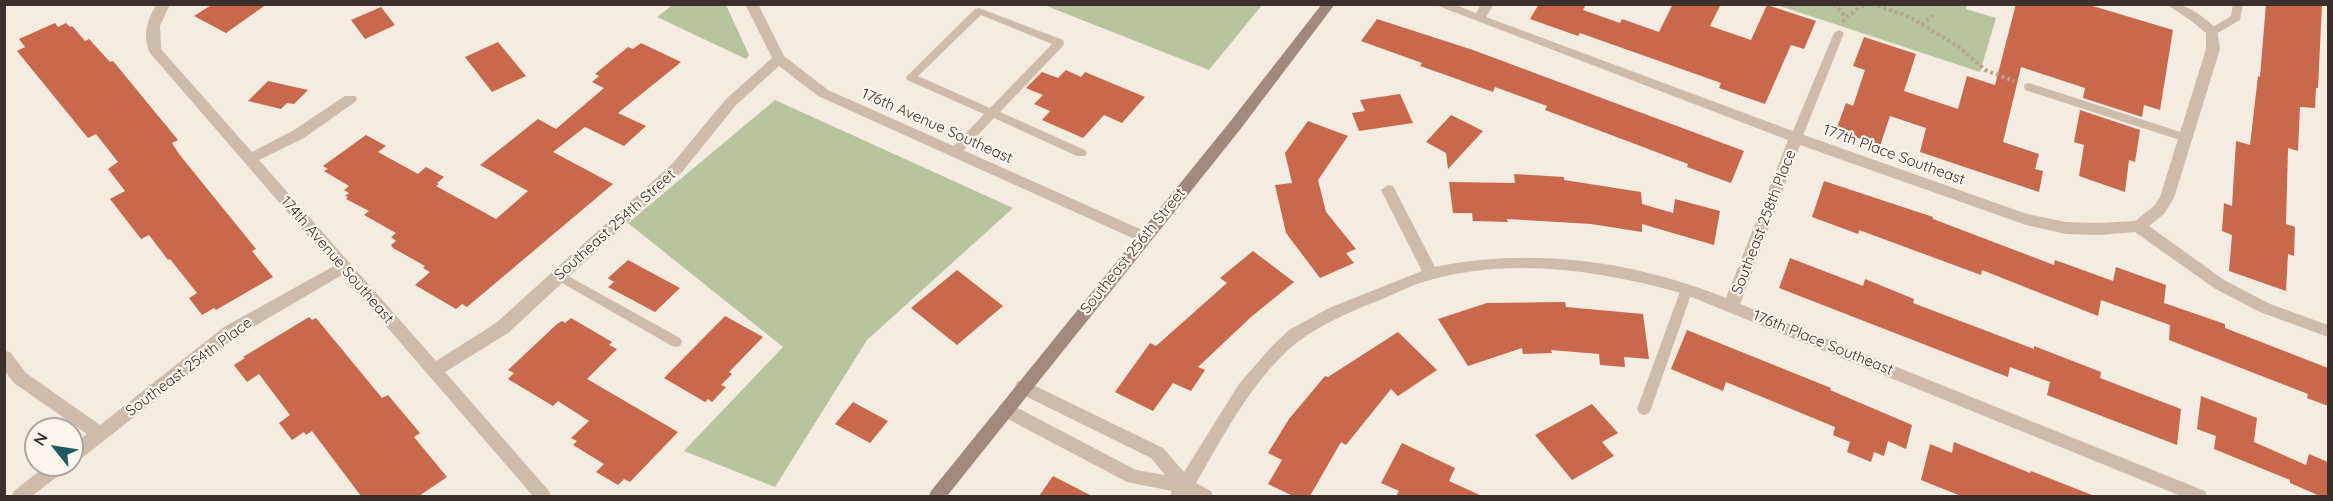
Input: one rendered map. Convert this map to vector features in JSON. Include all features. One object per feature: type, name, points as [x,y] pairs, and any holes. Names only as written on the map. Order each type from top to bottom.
[{"type":"main road","name":"Southeast 256th Street","points":[[937,496],[1329,4]]},
{"type":"street","name":"176th Avenue Southeast","points":[[752,4],[779,59],[823,93],[1144,237]]},
{"type":"street","name":"177th Place Southeast","points":[[1439,4],[1796,138],[2026,219],[2066,228],[2099,229],[2138,226]]},
{"type":"street","points":[[1479,18],[1488,4]]},
{"type":"street","points":[[2172,4],[2194,17],[2212,32],[2213,49],[2167,198],[2159,210],[2138,226],[2219,284],[2265,308],[2328,331]]},
{"type":"street","name":"174th Avenue Southeast","points":[[160,10],[151,32],[155,50],[543,496]]},
{"type":"street","name":"Southeast 254th Street","points":[[434,371],[502,328],[677,168],[731,102],[779,59]]},
{"type":"street","points":[[249,159],[299,134],[350,99]]},
{"type":"street","name":"Southeast 258th Place","points":[[1731,306],[1796,138]]},
{"type":"street","points":[[1388,190],[1431,274]]},
{"type":"street","name":"176th Place Southeast","points":[[1182,491],[1252,380],[1295,335],[1332,313],[1431,274],[1512,261],[1552,262],[1643,276],[1687,289],[2199,496]]},
{"type":"street","name":"Southeast 254th Place","points":[[84,447],[230,332],[344,267]]},
{"type":"street","points":[[4,357],[20,378],[100,434]]},
{"type":"street","points":[[1023,387],[1157,453],[1182,491]]},
{"type":"street","points":[[1006,410],[1133,477],[1205,496]]},
{"type":"street","points":[[20,496],[45,477]]},
{"type":"lane","points":[[2212,32],[2236,18],[2238,4]]},
{"type":"lane","points":[[956,151],[992,113],[1059,43],[979,11],[911,77],[992,113],[1081,153]]},
{"type":"lane","points":[[1796,138],[1839,33]]},
{"type":"lane","points":[[2029,87],[2186,138]]},
{"type":"lane","points":[[559,276],[676,342]]},
{"type":"lane","points":[[1644,409],[1687,289]]},
{"type":"path","points":[[1834,4],[1845,17]]},
{"type":"path","points":[[1839,33],[1845,17],[1865,4]]},
{"type":"path","points":[[1872,4],[1896,11],[1922,25],[1959,47],[1984,70],[2029,87]]},
{"type":"path","points":[[1922,25],[1933,15]]},
{"type":"green space","points":[[674,4],[726,5],[749,55],[746,59],[657,17]]},
{"type":"green space","points":[[1044,5],[1262,5],[1209,70]]},
{"type":"green space","points":[[1777,5],[1967,5],[1966,9],[1996,18],[1980,72]]},
{"type":"green space","points":[[775,100],[1013,208],[867,340],[775,487],[684,451],[783,347],[628,223]]},
{"type":"building","points":[[213,4],[267,4],[226,33],[194,16]]},
{"type":"building","points":[[1539,4],[1586,4],[1583,10],[1620,23],[1622,19],[1659,32],[1673,4],[1721,4],[1710,26],[1751,40],[1767,5],[1816,21],[1804,49],[1791,45],[1765,104],[1719,88],[1721,83],[1580,33],[1578,36],[1530,19]]},
{"type":"building","points":[[2016,4],[2086,4],[2173,30],[2160,110],[2144,105],[2142,117],[2083,98],[2085,88],[2021,67],[2003,142],[2039,154],[2035,169],[2043,171],[2039,192],[1920,152],[1926,128],[1890,116],[1880,146],[1836,130],[1846,103],[1853,106],[1865,70],[1853,66],[1864,37],[1916,54],[1904,91],[1958,109],[1967,76],[1995,85]]},
{"type":"building","points":[[2266,4],[2322,4],[2315,108],[2300,107],[2298,151],[2288,148],[2286,224],[2295,227],[2294,256],[2288,254],[2286,291],[2229,271],[2232,235],[2222,231],[2224,203],[2232,206],[2236,141],[2250,145],[2258,76],[2260,77]]},
{"type":"building","points":[[381,7],[395,25],[365,39],[351,20]]},
{"type":"building","points":[[1377,19],[1473,50],[1744,151],[1731,183],[1687,167],[1688,164],[1545,110],[1547,106],[1495,87],[1493,92],[1420,66],[1422,63],[1361,41]]},
{"type":"building","points":[[55,23],[58,27],[66,23],[72,26],[85,41],[89,39],[110,62],[113,61],[178,140],[172,143],[179,154],[256,249],[252,251],[273,277],[216,310],[214,308],[202,315],[189,298],[197,293],[149,235],[141,239],[110,199],[125,191],[108,169],[118,162],[96,134],[88,138],[17,51],[25,47],[19,39]]},
{"type":"building","points":[[498,42],[526,76],[492,92],[465,57]]},
{"type":"building","points":[[641,43],[681,62],[618,113],[646,126],[624,146],[585,127],[553,152],[613,184],[467,307],[462,304],[456,309],[415,285],[430,272],[423,268],[425,266],[393,248],[391,245],[396,241],[391,237],[396,233],[364,215],[369,211],[346,199],[348,197],[345,196],[349,193],[344,190],[349,186],[324,171],[328,169],[323,166],[366,135],[386,146],[378,152],[418,174],[426,167],[444,177],[436,186],[496,219],[528,191],[480,165],[538,119],[556,129],[604,88],[592,82],[599,76],[595,74],[628,47],[633,49]]},
{"type":"building","points":[[1066,70],[1081,77],[1085,72],[1145,97],[1122,123],[1104,115],[1083,138],[1042,120],[1050,111],[1034,104],[1043,95],[1026,88],[1042,72],[1058,78]]},
{"type":"building","points":[[268,81],[308,90],[294,104],[287,103],[281,109],[248,101]]},
{"type":"building","points":[[1400,94],[1413,123],[1359,131],[1352,113],[1365,111],[1360,100]]},
{"type":"building","points":[[2080,110],[2140,130],[2135,162],[2129,160],[2125,192],[2079,176],[2084,145],[2074,142]]},
{"type":"building","points":[[1451,115],[1483,131],[1448,169],[1446,153],[1426,142]]},
{"type":"building","points":[[1308,121],[1348,136],[1318,180],[1326,212],[1356,249],[1346,253],[1354,263],[1320,278],[1286,233],[1275,185],[1292,183],[1285,153]]},
{"type":"building","points":[[1514,174],[1564,177],[1564,180],[1641,192],[1642,204],[1673,213],[1675,199],[1720,211],[1714,245],[1642,224],[1642,232],[1591,224],[1507,219],[1508,222],[1473,221],[1472,213],[1453,213],[1449,182],[1515,183]]},
{"type":"building","points":[[1824,181],[1933,217],[1933,219],[2054,265],[2055,260],[2113,281],[2116,267],[2166,285],[2164,303],[2225,324],[2225,328],[2328,368],[2328,406],[2307,398],[2308,394],[2169,340],[2170,325],[2101,300],[2098,316],[1982,270],[1981,275],[1859,230],[1858,234],[1812,217]]},
{"type":"building","points":[[1253,251],[1294,282],[1251,317],[1198,367],[1205,370],[1191,391],[1173,383],[1153,411],[1115,392],[1150,343],[1156,346],[1227,283],[1220,278]]},
{"type":"building","points":[[1790,258],[1863,286],[1865,279],[1914,299],[1913,303],[2101,372],[2100,378],[2181,409],[2177,445],[2047,395],[2050,382],[2010,367],[2008,377],[1779,288]]},
{"type":"building","points":[[628,260],[680,288],[655,312],[608,287],[614,282],[608,278]]},
{"type":"building","points":[[957,270],[1003,306],[957,345],[911,308]]},
{"type":"building","points":[[1565,302],[1566,307],[1643,314],[1649,359],[1624,357],[1625,367],[1600,365],[1599,354],[1551,350],[1552,353],[1523,354],[1522,348],[1468,366],[1438,319],[1487,303]]},
{"type":"building","points":[[725,316],[763,337],[729,372],[732,374],[721,385],[726,387],[712,402],[708,399],[705,402],[664,378]]},
{"type":"building","points":[[309,317],[312,320],[316,318],[382,398],[388,395],[420,433],[414,437],[447,477],[419,496],[361,496],[312,431],[306,435],[304,432],[292,440],[279,423],[290,415],[259,374],[247,382],[234,365],[245,358],[243,357]]},
{"type":"building","points":[[571,318],[612,342],[609,345],[617,349],[587,379],[678,432],[630,482],[624,479],[618,485],[596,472],[604,464],[573,445],[577,441],[571,438],[589,421],[558,401],[553,406],[508,379],[514,373],[508,370],[557,324],[562,321],[565,323]]},
{"type":"building","points":[[1687,330],[1831,388],[1830,390],[1912,425],[1906,449],[1888,441],[1884,456],[1874,452],[1871,462],[1847,452],[1850,442],[1833,435],[1835,427],[1726,382],[1723,391],[1671,369]]},
{"type":"building","points":[[1398,332],[1437,370],[1398,396],[1391,389],[1346,445],[1341,442],[1310,496],[1293,496],[1268,484],[1282,460],[1268,453],[1289,419],[1325,376],[1328,377]]},
{"type":"building","points":[[2201,396],[2257,418],[2254,442],[2306,465],[2309,454],[2328,462],[2328,496],[2320,496],[2290,483],[2290,480],[2214,449],[2216,436],[2197,429]]},
{"type":"building","points":[[853,402],[888,421],[870,443],[835,424]]},
{"type":"building","points":[[1592,404],[1618,433],[1602,442],[1614,456],[1572,480],[1535,435]]},
{"type":"building","points":[[1954,442],[2092,496],[1961,496],[1921,480],[1930,444],[1952,453]]},
{"type":"building","points":[[1402,443],[1455,468],[1449,481],[1482,496],[1396,496],[1399,491],[1381,483]]},
{"type":"building","points":[[1053,476],[1092,496],[1039,496]]}]
